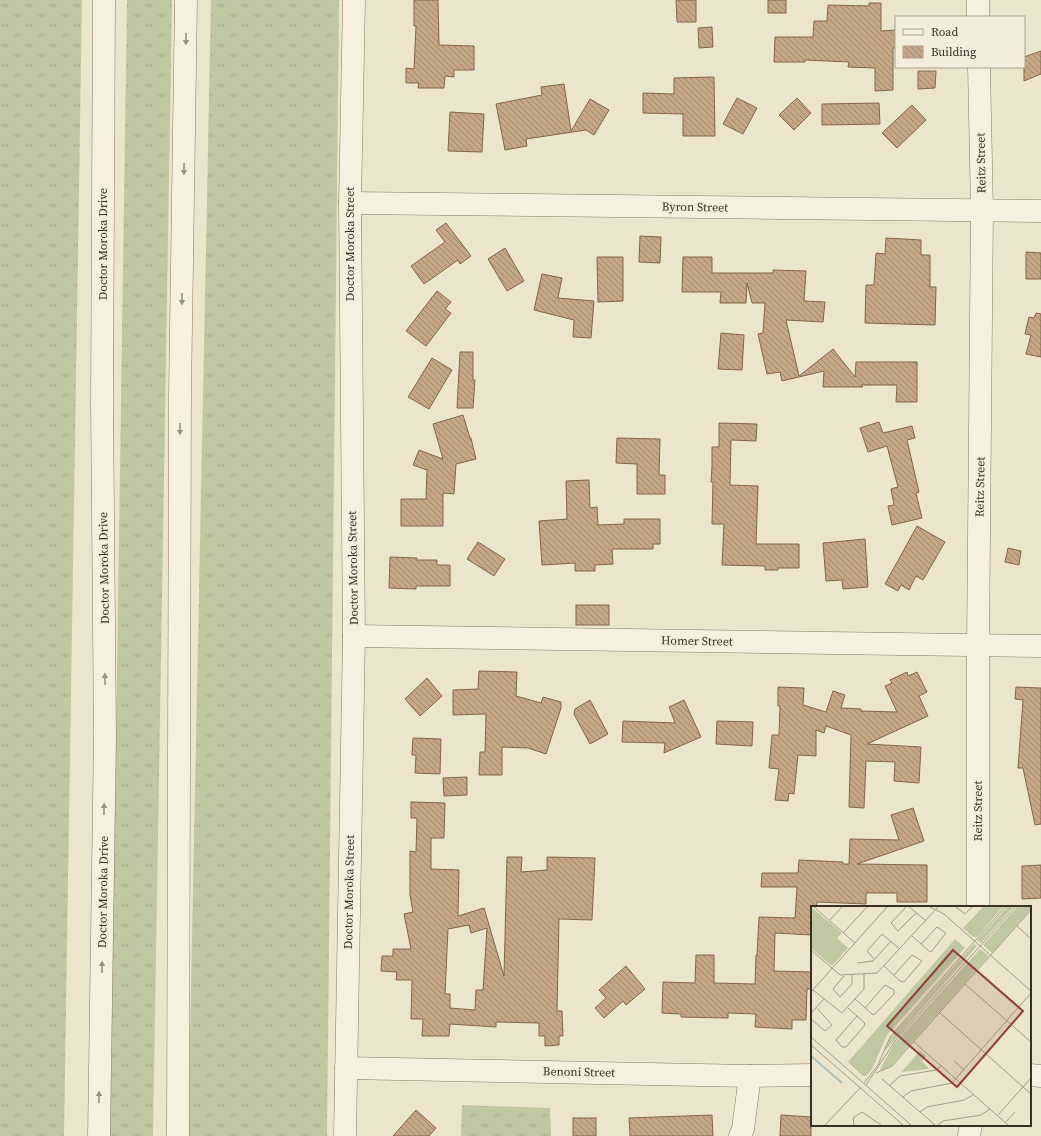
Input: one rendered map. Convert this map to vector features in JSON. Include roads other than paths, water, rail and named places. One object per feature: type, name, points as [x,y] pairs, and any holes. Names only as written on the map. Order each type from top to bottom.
[{"type":"street","name":"Doctor Moroka Drive","points":[[99,1136],[106,736],[102,402],[104,0]]},
{"type":"street","points":[[178,1136],[180,394],[186,0]]},
{"type":"street","name":"Doctor Moroka Street","points":[[345,1136],[354,636],[350,203],[354,0]]},
{"type":"street","points":[[978,0],[978,16]]},
{"type":"street","name":"Reitz Street","points":[[978,906],[978,645],[982,210],[979,68]]},
{"type":"street","name":"Byron Street","points":[[350,203],[1041,211]]},
{"type":"street","name":"Homer Street","points":[[354,636],[1041,646]]},
{"type":"street","name":"Benoni Street","points":[[346,1068],[750,1076],[811,1075]]},
{"type":"street","points":[[1031,1075],[1041,1076]]},
{"type":"street","points":[[740,1136],[743,1129],[750,1076]]},
{"type":"street","points":[[969,1136],[971,1126]]}]
